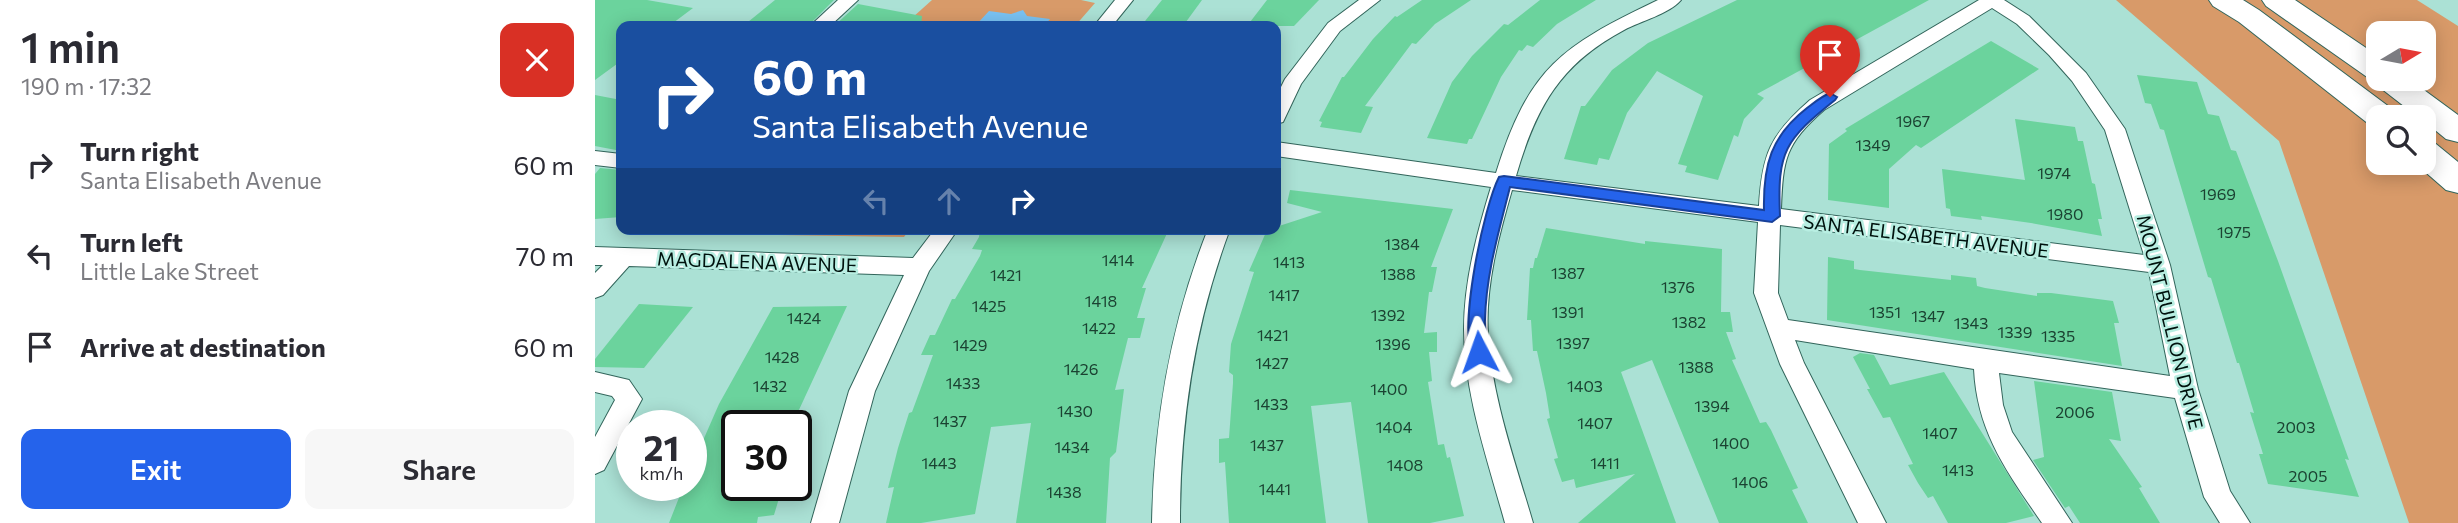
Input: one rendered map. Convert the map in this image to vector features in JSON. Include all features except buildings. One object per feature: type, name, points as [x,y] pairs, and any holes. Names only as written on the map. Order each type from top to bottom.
[{"type":"main road","points":[[2224,0],[2366,106]]},
{"type":"main road","points":[[2276,0],[2366,63]]},
{"type":"main road","points":[[2405,91],[2458,131]]},
{"type":"main road","points":[[2436,162],[2458,181]]},
{"type":"street","points":[[825,21],[849,0]]},
{"type":"street","points":[[1107,21],[1123,0]]},
{"type":"street","points":[[1281,106],[1292,83],[1334,27],[1371,0]]},
{"type":"street","points":[[1519,523],[1484,396],[1476,330],[1478,288],[1504,181],[1528,114],[1552,76],[1591,41],[1672,0]]},
{"type":"street","points":[[1872,523],[1792,364],[1766,293],[1772,216],[1771,186],[1777,153],[1784,139],[1805,115],[1992,0]]},
{"type":"street","name":"MOUNT BULLION DRIVE","points":[[1992,0],[2023,20],[2056,51],[2079,77],[2115,129],[2159,265],[2185,388],[2218,497],[2236,523]]},
{"type":"street","name":"SANTA ELISABETH AVENUE","points":[[1281,150],[2159,265]]},
{"type":"street","points":[[595,158],[616,160]]},
{"type":"street","points":[[825,523],[862,391],[919,267],[943,235]]},
{"type":"street","points":[[1166,523],[1167,454],[1177,370],[1197,287],[1217,235]]},
{"type":"street","name":"MAGDALENA AVENUE","points":[[595,256],[919,267]]},
{"type":"street","points":[[595,289],[622,258]]},
{"type":"street","points":[[1779,328],[1986,361],[2185,388]]},
{"type":"street","points":[[1986,361],[1990,403],[1997,427],[2057,523]]},
{"type":"street","points":[[595,382],[620,387],[629,398],[595,462]]},
{"type":"shaded area","points":[[932,0],[1081,0],[1095,3],[1079,21],[909,21]]},
{"type":"shaded area","points":[[2116,0],[2417,0],[2458,26],[2458,523],[2409,523],[2279,141]]},
{"type":"shaded area","points":[[772,235],[906,235],[904,237]]},
{"type":"water","points":[[1023,10],[1027,16],[1050,19],[980,21],[989,11],[1011,14]]},
{"type":"route","points":[[1479,352],[1476,330],[1478,288],[1504,181],[1772,216],[1772,169],[1777,153],[1794,125],[1830,97]]}]
